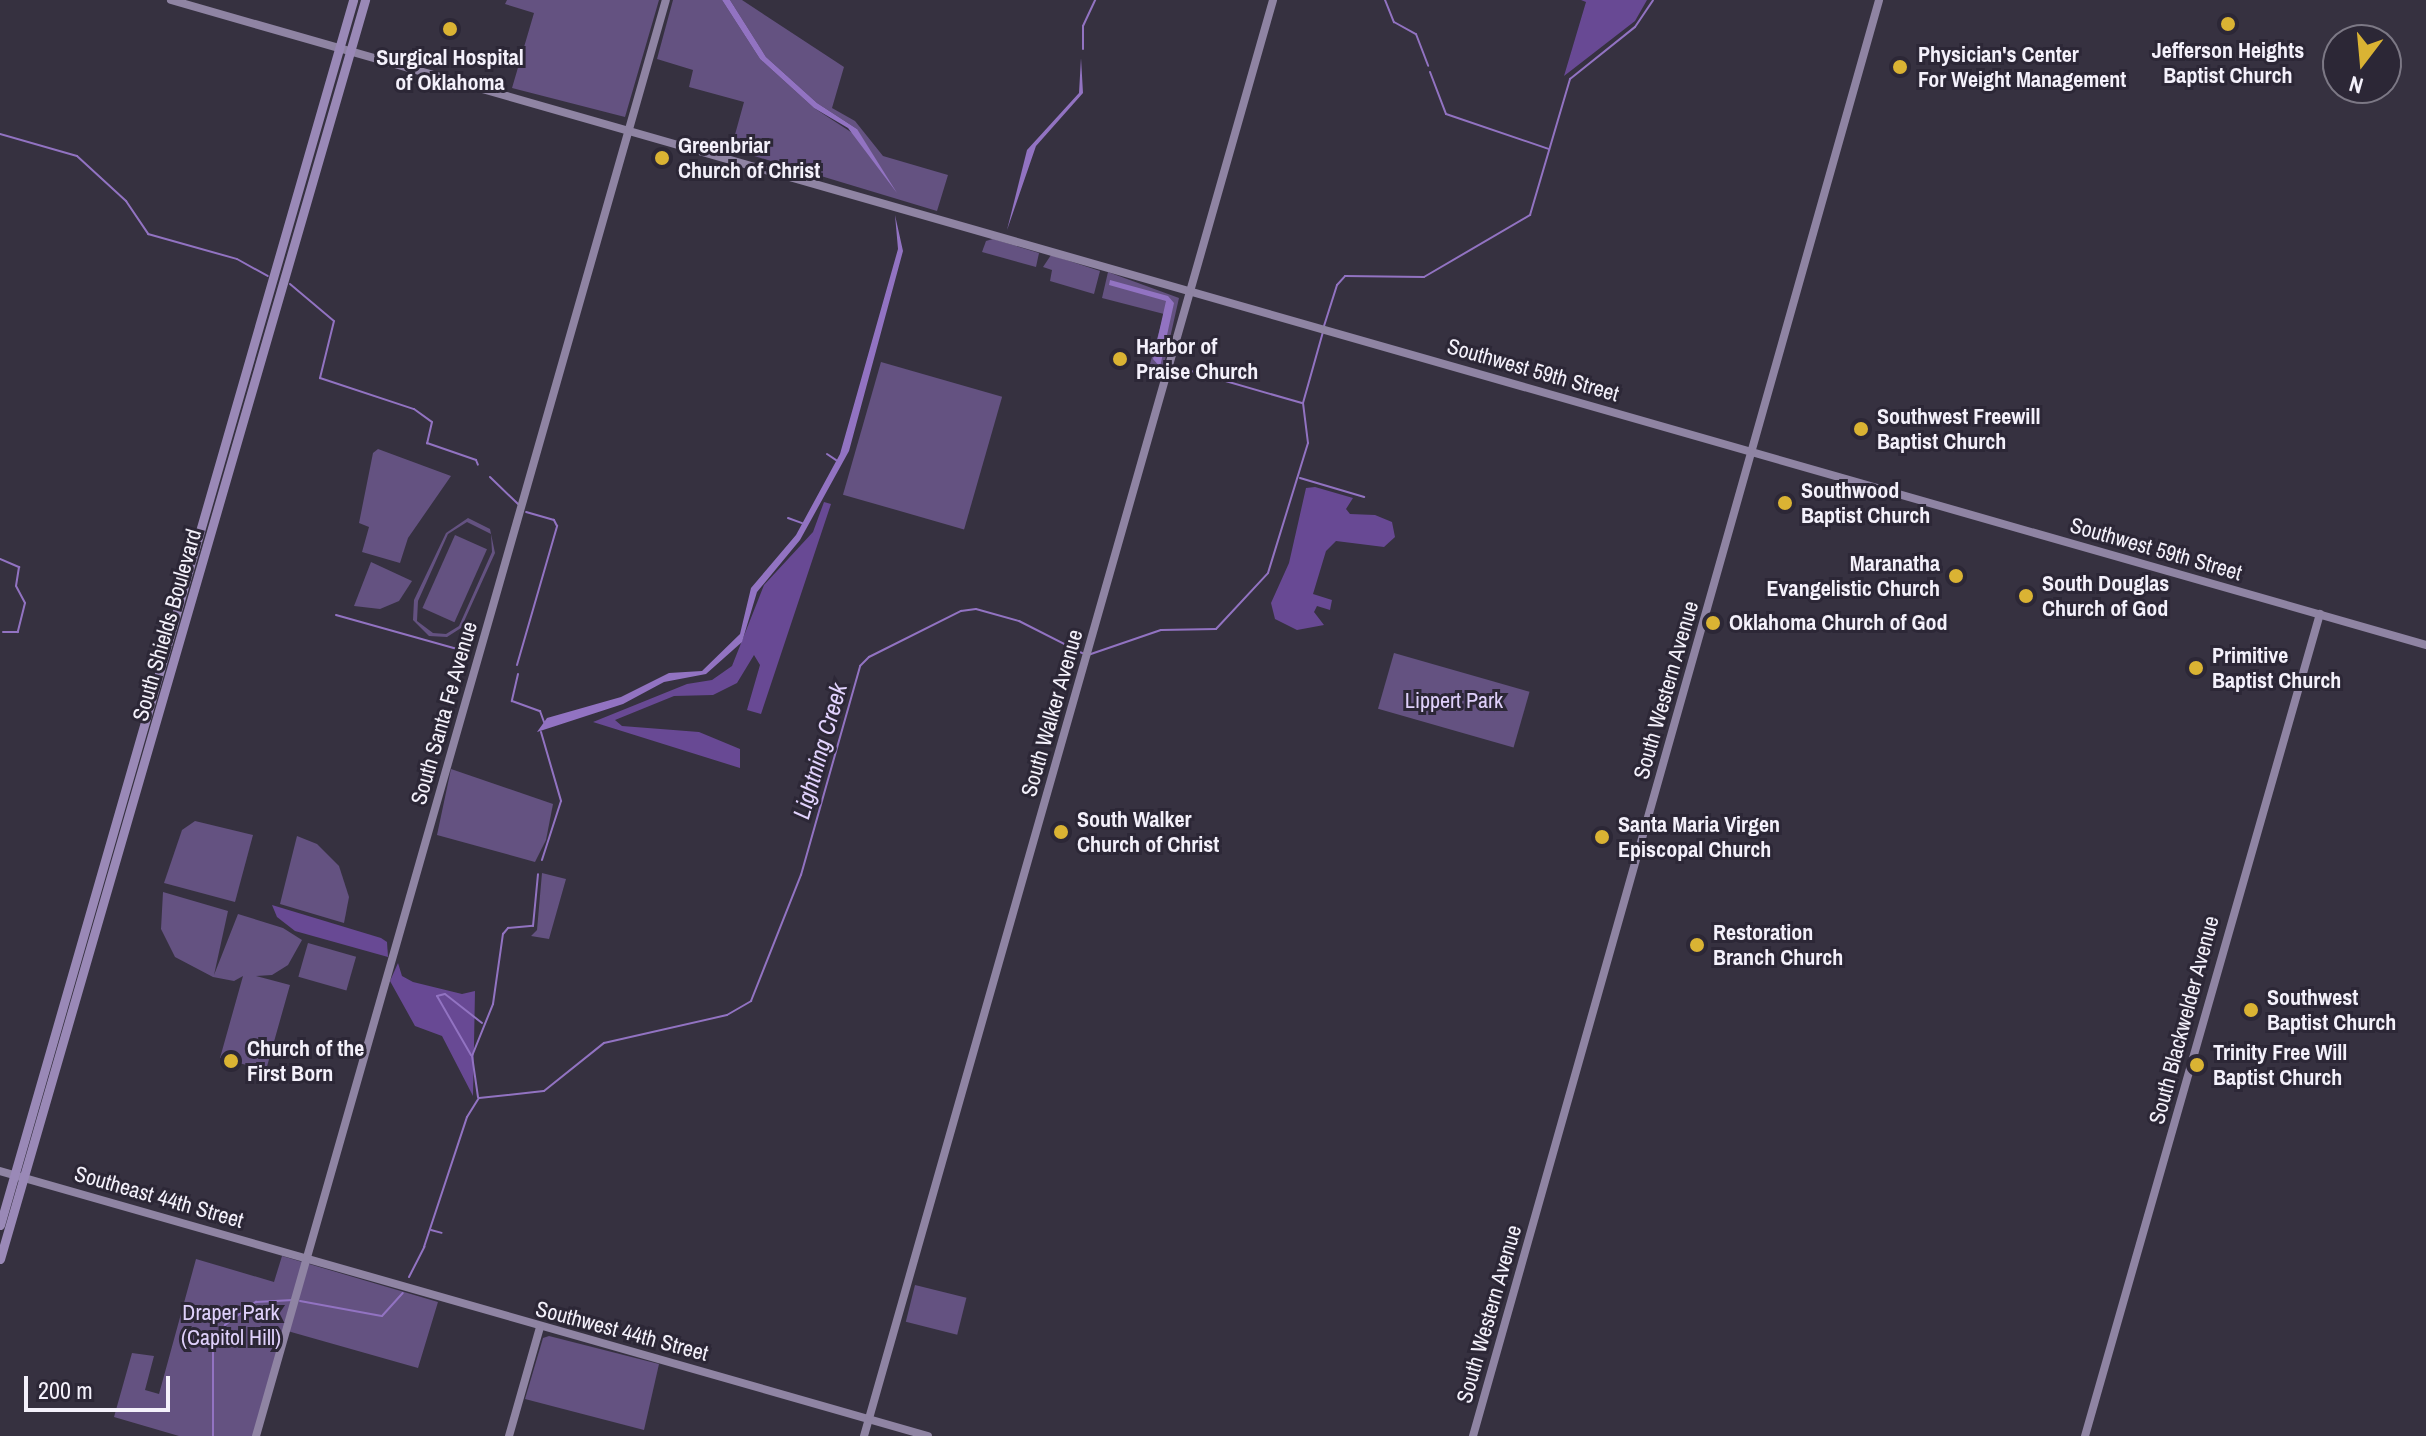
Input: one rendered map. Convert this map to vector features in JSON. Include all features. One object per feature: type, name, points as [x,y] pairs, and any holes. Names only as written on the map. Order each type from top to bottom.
[{"type":"main road","name":"Southwest 59th Street","points":[[171,0],[630,128],[2426,645]]},
{"type":"main road","name":"South Shields Boulevard","points":[[0,1259],[19,1176],[353,0]]},
{"type":"main road","name":"South Shields Boulevard","points":[[0,1225],[19,1176],[365,0]]},
{"type":"main road","name":"South Santa Fe Avenue","points":[[256,1436],[666,0]]},
{"type":"main road","name":"South Walker Avenue","points":[[864,1436],[1273,0]]},
{"type":"main road","name":"South Western Avenue","points":[[1473,1436],[1879,0]]},
{"type":"main road","name":"South Blackwelder Avenue","points":[[2085,1436],[2320,614]]},
{"type":"main road","name":"Southeast 44th Street","points":[[0,1171],[308,1257]]},
{"type":"main road","name":"Southwest 44th Street","points":[[308,1257],[540,1327],[928,1436]]},
{"type":"main road","points":[[509,1436],[540,1327]]},
{"type":"green space","points":[[507,0],[659,0],[625,117],[512,88],[534,13],[505,4]]},
{"type":"green space","points":[[673,0],[722,0],[760,59],[814,108],[854,134],[857,129],[817,103],[766,57],[730,0],[742,0],[844,67],[832,108],[855,121],[883,156],[948,175],[937,211],[731,149],[744,102],[689,87],[693,70],[657,59]]},
{"type":"green space","points":[[993,239],[1039,253],[1036,267],[982,252],[986,241]]},
{"type":"green space","points":[[1051,255],[1100,271],[1094,294],[1050,281],[1052,270],[1043,267]]},
{"type":"green space","points":[[1108,272],[1179,298],[1163,369],[1150,364],[1164,314],[1102,298]]},
{"type":"green space","points":[[881,362],[1002,397],[964,529],[843,495]]},
{"type":"green space","points":[[378,449],[451,476],[408,538],[400,563],[362,552],[369,527],[359,523],[373,453]]},
{"type":"green space","points":[[468,518],[490,529],[495,553],[461,628],[447,637],[429,636],[413,620],[414,600],[446,533]],"holes":[[[467,522],[491,534],[492,552],[459,626],[446,634],[433,633],[417,621],[418,601],[448,534]]]},
{"type":"green space","points":[[455,535],[487,549],[454,622],[422,608]]},
{"type":"green space","points":[[371,562],[412,581],[399,601],[380,609],[354,606]]},
{"type":"green space","name":"Lippert Park","points":[[1394,653],[1530,692],[1514,748],[1378,709]]},
{"type":"green space","points":[[451,769],[553,804],[546,840],[535,862],[437,835]]},
{"type":"green space","points":[[195,821],[253,835],[235,902],[164,883],[182,830]]},
{"type":"green space","points":[[297,836],[317,844],[339,866],[349,897],[344,923],[280,904]]},
{"type":"green space","points":[[542,873],[566,879],[549,939],[531,936],[537,930]]},
{"type":"green space","points":[[163,892],[228,911],[214,975],[238,914],[283,928],[302,940],[288,965],[272,975],[256,976],[290,985],[266,1070],[220,1058],[243,976],[234,981],[213,977],[175,957],[161,929]]},
{"type":"green space","points":[[308,943],[356,957],[346,990],[298,977]]},
{"type":"green space","name":"Draper Park (Capitol Hill)","points":[[282,1256],[438,1302],[418,1368],[284,1330],[253,1436],[179,1436],[114,1417],[132,1353],[154,1356],[145,1390],[159,1394],[196,1259],[274,1282]]},
{"type":"green space","points":[[915,1285],[966,1298],[957,1335],[906,1322]]},
{"type":"green space","points":[[549,1336],[659,1364],[644,1430],[525,1399],[543,1338]]},
{"type":"shaded area","points":[[722,0],[730,0],[766,57],[817,103],[857,129],[897,193],[848,128],[814,108],[760,59]]},
{"type":"shaded area","points":[[1581,0],[1647,0],[1635,21],[1564,76],[1586,2]]},
{"type":"shaded area","points":[[1081,58],[1083,93],[1036,146],[1007,230],[1027,150],[1079,93]]},
{"type":"shaded area","points":[[895,215],[903,251],[849,451],[800,540],[757,592],[742,642],[706,674],[664,682],[623,704],[537,732],[547,718],[621,697],[669,673],[702,671],[740,634],[751,588],[796,535],[840,454],[898,249]]},
{"type":"shaded area","points":[[1110,280],[1168,296],[1174,303],[1160,367],[1153,359],[1166,301],[1109,285]]},
{"type":"shaded area","points":[[1315,487],[1353,498],[1346,509],[1350,514],[1375,515],[1392,522],[1395,537],[1384,547],[1336,541],[1326,551],[1313,594],[1332,600],[1330,610],[1317,606],[1314,612],[1324,625],[1297,630],[1275,619],[1271,603],[1289,563],[1306,488]]},
{"type":"shaded area","points":[[824,502],[831,504],[761,714],[747,710],[760,665],[754,655],[737,683],[713,695],[674,696],[615,720],[622,726],[699,732],[740,749],[740,768],[593,722],[687,684],[712,680],[732,666],[764,585],[813,532]]},
{"type":"shaded area","points":[[272,905],[381,938],[387,942],[388,957],[295,931],[277,917]]},
{"type":"shaded area","points":[[398,963],[402,976],[413,982],[462,994],[475,991],[473,1096],[442,1036],[415,1026],[390,981]]},
{"type":"waterway","points":[[1083,49],[1083,26],[1095,0]]},
{"type":"waterway","points":[[1385,0],[1394,22],[1416,34],[1428,66]]},
{"type":"waterway","name":"Lightning Creek","points":[[1324,326],[1337,285],[1345,276],[1424,277],[1530,215],[1570,79],[1635,27],[1653,0]]},
{"type":"waterway","points":[[1430,72],[1446,114],[1549,149]]},
{"type":"waterway","points":[[0,134],[77,156],[126,201],[148,234],[237,259],[268,276]]},
{"type":"waterway","points":[[290,284],[334,321],[320,378],[414,409],[432,422],[427,443],[476,460],[478,465]]},
{"type":"waterway","name":"Lightning Creek","points":[[1088,655],[1161,630],[1216,629],[1268,573],[1308,443],[1303,403],[1323,332]]},
{"type":"waterway","points":[[1177,367],[1302,403]]},
{"type":"waterway","points":[[827,454],[836,460]]},
{"type":"waterway","points":[[490,477],[518,504]]},
{"type":"waterway","points":[[1300,478],[1364,497]]},
{"type":"waterway","points":[[517,665],[557,526],[554,520],[526,512]]},
{"type":"waterway","points":[[788,518],[802,523]]},
{"type":"waterway","points":[[0,559],[19,567],[16,586],[25,603],[18,632],[3,632]]},
{"type":"waterway","name":"Lightning Creek","points":[[409,1277],[424,1247],[467,1117],[479,1098],[544,1091],[604,1043],[727,1015],[751,1001],[801,875],[860,666],[869,657],[961,611],[976,609],[1019,621],[1082,653]]},
{"type":"waterway","points":[[336,615],[468,652]]},
{"type":"waterway","points":[[518,674],[512,701],[540,711],[544,722]]},
{"type":"waterway","points":[[541,732],[561,801],[542,860]]},
{"type":"waterway","points":[[478,1097],[472,1056],[493,1004],[503,934],[508,928],[533,926],[538,874]]},
{"type":"waterway","points":[[471,1055],[437,996],[445,994],[482,1023]]},
{"type":"waterway","points":[[431,1230],[442,1233]]},
{"type":"waterway","name":"Lightning Creek","points":[[300,1301],[382,1316],[403,1293]]},
{"type":"waterway","name":"Lightning Creek","points":[[213,1436],[213,1352],[225,1325],[256,1302],[293,1300]]},
{"type":"place","name":"Jefferson Heights Baptist Church","points":[[2228,24]]},
{"type":"place","name":"Surgical Hospital of Oklahoma","points":[[450,29]]},
{"type":"place","name":"Physician's Center For Weight Management","points":[[1900,67]]},
{"type":"place","name":"Greenbriar Church of Christ","points":[[662,158]]},
{"type":"place","name":"Harbor of Praise Church","points":[[1120,359]]},
{"type":"place","name":"Southwest Freewill Baptist Church","points":[[1861,429]]},
{"type":"place","name":"Southwood Baptist Church","points":[[1785,503]]},
{"type":"place","name":"Maranatha Evangelistic Church","points":[[1956,576]]},
{"type":"place","name":"South Douglas Church of God","points":[[2026,596]]},
{"type":"place","name":"Oklahoma Church of God","points":[[1713,623]]},
{"type":"place","name":"Primitive Baptist Church","points":[[2196,668]]},
{"type":"place","name":"South Walker Church of Christ","points":[[1061,832]]},
{"type":"place","name":"Santa Maria Virgen Episcopal Church","points":[[1602,837]]},
{"type":"place","name":"Restoration Branch Church","points":[[1697,945]]},
{"type":"place","name":"Southwest Baptist Church","points":[[2251,1010]]},
{"type":"place","name":"Church of the First Born","points":[[231,1061]]},
{"type":"place","name":"Trinity Free Will Baptist Church","points":[[2197,1065]]}]
